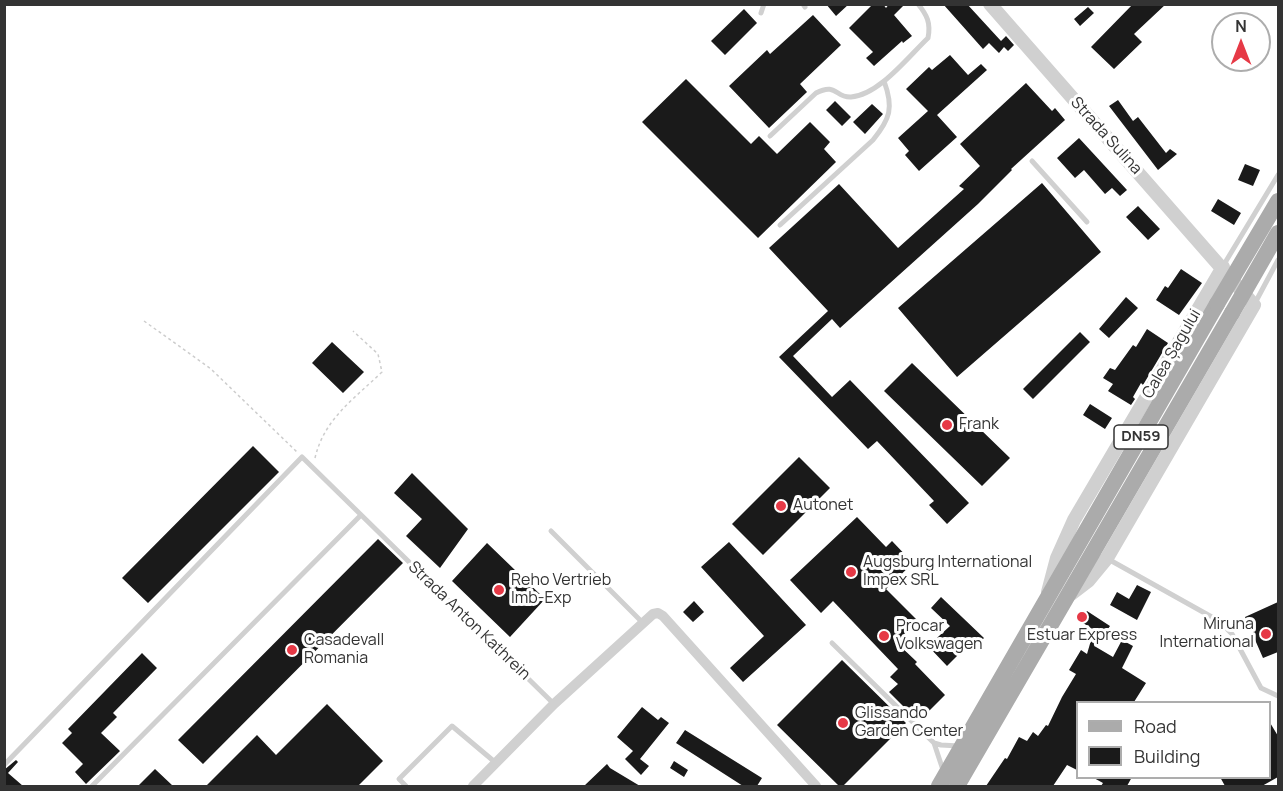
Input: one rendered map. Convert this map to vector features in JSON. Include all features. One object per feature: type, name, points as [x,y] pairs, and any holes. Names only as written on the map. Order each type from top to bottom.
[{"type":"main road","name":"Calea Șagului","points":[[947,783],[963,746],[1278,201]]},
{"type":"main road","name":"Calea Șagului","points":[[947,783],[1067,597],[1278,233]]},
{"type":"street","name":"Strada Sulina","points":[[990,4],[1254,305]]},
{"type":"street","name":"Calea Șagului","points":[[1046,602],[1057,558],[1074,520],[1223,267]]},
{"type":"street","name":"Calea Șagului","points":[[1067,597],[1088,581],[1107,558],[1254,305]]},
{"type":"street","points":[[473,786],[554,704],[653,614],[658,613],[816,786]]},
{"type":"lane","points":[[761,13],[764,4]]},
{"type":"lane","points":[[770,136],[816,93],[830,88],[846,97],[855,96],[866,93],[884,81],[928,38],[929,21],[918,4]]},
{"type":"lane","points":[[780,225],[873,141],[881,130],[890,109],[890,97],[884,81]]},
{"type":"lane","points":[[1032,161],[1087,222]]},
{"type":"lane","name":"Calea Șagului","points":[[1223,267],[1278,175]]},
{"type":"lane","name":"Calea Șagului","points":[[1254,305],[1278,260]]},
{"type":"lane","points":[[4,765],[302,457]]},
{"type":"lane","name":"Strada Anton Kathrein","points":[[302,457],[554,704]]},
{"type":"lane","points":[[92,786],[361,515]]},
{"type":"lane","points":[[551,531],[643,623]]},
{"type":"lane","points":[[1107,558],[1219,621],[1232,634],[1261,688],[1278,696]]},
{"type":"lane","points":[[832,643],[934,742],[941,745],[963,746]]},
{"type":"lane","points":[[406,786],[399,779],[452,726],[496,763]]},
{"type":"lane","points":[[934,742],[947,783]]},
{"type":"path","points":[[144,321],[211,369],[302,457]]},
{"type":"path","points":[[313,468],[319,443],[331,420],[382,372],[378,354],[353,331]]},
{"type":"building","points":[[826,4],[849,4],[836,16]]},
{"type":"building","points":[[873,4],[883,4],[886,8],[889,4],[905,4],[894,15],[912,36],[903,43],[902,41],[874,66],[866,58],[873,52],[849,28]]},
{"type":"building","points":[[943,4],[967,4],[1001,41],[1006,36],[1014,45],[1008,51],[1004,47],[999,53],[989,43],[983,49]]},
{"type":"building","points":[[1133,4],[1166,4],[1134,34],[1142,42],[1114,69],[1091,47]]},
{"type":"building","points":[[1088,7],[1094,13],[1080,26],[1074,19]]},
{"type":"building","points":[[744,9],[757,23],[725,55],[711,41]]},
{"type":"building","points":[[813,15],[841,45],[800,84],[807,92],[769,128],[729,86],[767,50],[770,54]]},
{"type":"building","points":[[950,55],[968,75],[981,64],[987,70],[937,115],[957,137],[919,171],[905,155],[909,151],[898,138],[928,111],[906,89],[929,67],[932,70]]},
{"type":"building","points":[[686,79],[751,144],[759,136],[777,154],[810,122],[830,142],[824,149],[836,162],[758,238],[642,122]]},
{"type":"building","points":[[1026,83],[1052,111],[1055,108],[1065,120],[1011,169],[978,204],[840,328],[832,319],[793,356],[832,397],[850,380],[969,503],[947,524],[929,505],[934,501],[877,441],[868,449],[779,357],[828,311],[769,248],[839,184],[898,248],[964,189],[959,186],[980,166],[960,144]]},
{"type":"building","points":[[1118,100],[1133,121],[1138,117],[1166,153],[1170,149],[1177,154],[1158,170],[1109,106]]},
{"type":"building","points":[[835,101],[851,117],[842,126],[826,110]]},
{"type":"building","points":[[872,104],[883,114],[865,134],[853,122]]},
{"type":"building","points":[[1079,138],[1127,190],[1120,196],[1112,188],[1105,194],[1084,170],[1075,178],[1057,158]]},
{"type":"building","points":[[1245,164],[1260,170],[1253,186],[1238,180]]},
{"type":"building","points":[[1042,183],[1101,252],[957,377],[898,308]]},
{"type":"building","points":[[1218,199],[1241,213],[1234,225],[1211,211]]},
{"type":"building","points":[[1138,206],[1160,229],[1148,240],[1126,217]]},
{"type":"building","points":[[1181,269],[1202,283],[1179,315],[1156,300],[1165,286],[1168,288]]},
{"type":"building","points":[[1126,297],[1138,308],[1109,338],[1099,329]]},
{"type":"building","points":[[1147,329],[1168,343],[1143,385],[1141,383],[1131,405],[1108,391],[1113,384],[1103,378],[1110,368],[1115,370],[1133,345],[1136,347]]},
{"type":"building","points":[[1080,332],[1090,342],[1033,399],[1023,389]]},
{"type":"building","points":[[332,342],[364,372],[343,393],[312,363]]},
{"type":"building","name":"Frank","points":[[912,363],[1010,458],[982,486],[884,391]]},
{"type":"building","points":[[1090,404],[1112,418],[1105,429],[1083,415]]},
{"type":"building","points":[[253,446],[279,472],[148,603],[122,578]]},
{"type":"building","name":"Autonet","points":[[799,457],[830,488],[763,555],[732,524]]},
{"type":"building","points":[[412,473],[468,529],[440,568],[406,536],[422,519],[394,493]]},
{"type":"building","points":[[857,517],[886,547],[892,541],[913,563],[886,589],[918,621],[896,642],[917,662],[915,664],[945,695],[924,716],[919,710],[913,716],[889,692],[898,684],[890,677],[898,669],[833,601],[821,613],[790,580]]},
{"type":"building","name":"Casadevall Romania","points":[[378,539],[403,563],[203,764],[178,740]]},
{"type":"building","points":[[729,542],[806,625],[743,682],[730,668],[764,636],[701,567]]},
{"type":"building","name":"Reho Vertrieb Imb-Exp","points":[[487,543],[545,599],[510,637],[452,581]]},
{"type":"building","points":[[1137,585],[1151,592],[1137,620],[1110,605],[1117,592],[1129,599]]},
{"type":"building","points":[[941,597],[984,638],[973,649],[969,644],[947,666],[928,646],[950,626],[931,608]]},
{"type":"building","points":[[694,601],[704,612],[693,622],[683,612]]},
{"type":"building","name":"Miruna International","points":[[1278,602],[1278,652],[1263,658],[1245,617]]},
{"type":"building","points":[[1087,611],[1110,626],[1096,647],[1113,657],[1122,640],[1133,646],[1122,668],[1146,683],[1135,701],[1076,701],[1076,770],[1067,765],[1053,786],[986,786],[1005,758],[1007,759],[1019,737],[1027,741],[1033,732],[1038,736],[1046,725],[1048,726],[1076,674],[1069,670],[1081,650],[1087,654],[1094,630],[1080,621]]},
{"type":"building","points":[[142,653],[157,668],[113,713],[117,717],[101,733],[120,751],[86,784],[75,772],[83,764],[62,743],[72,733],[68,729]]},
{"type":"building","name":"Glissando Garden Center","points":[[842,660],[906,723],[843,786],[839,786],[777,725]]},
{"type":"building","points":[[327,704],[383,761],[358,786],[206,786],[257,735],[276,755]]},
{"type":"building","points":[[642,707],[658,720],[661,717],[669,723],[640,759],[649,766],[641,775],[625,759],[633,751],[617,737]]},
{"type":"building","points":[[1271,724],[1278,736],[1278,777],[1262,786],[1225,786],[1221,779],[1271,779]]},
{"type":"building","points":[[685,730],[762,778],[757,786],[743,786],[676,743]]},
{"type":"building","points":[[16,760],[18,762],[8,773],[23,786],[4,786],[4,770]]},
{"type":"building","points":[[674,761],[688,770],[684,777],[670,768]]},
{"type":"building","points":[[607,764],[610,768],[640,786],[584,786]]},
{"type":"building","points":[[155,769],[173,786],[138,786]]},
{"type":"building","points":[[1096,779],[1131,779],[1127,786],[1101,786],[1103,783]]},
{"type":"place","name":"Frank","points":[[947,425]]},
{"type":"place","name":"Autonet","points":[[781,506]]},
{"type":"place","name":"Augsburg International Impex SRL","points":[[851,572]]},
{"type":"place","name":"Reho Vertrieb Imb-Exp","points":[[499,590]]},
{"type":"place","name":"Estuar Express","points":[[1082,617]]},
{"type":"place","name":"Miruna International","points":[[1266,634]]},
{"type":"place","name":"Procar Volkswagen","points":[[884,636]]},
{"type":"place","name":"Casadevall Romania","points":[[292,650]]},
{"type":"place","name":"Glissando Garden Center","points":[[843,723]]}]
